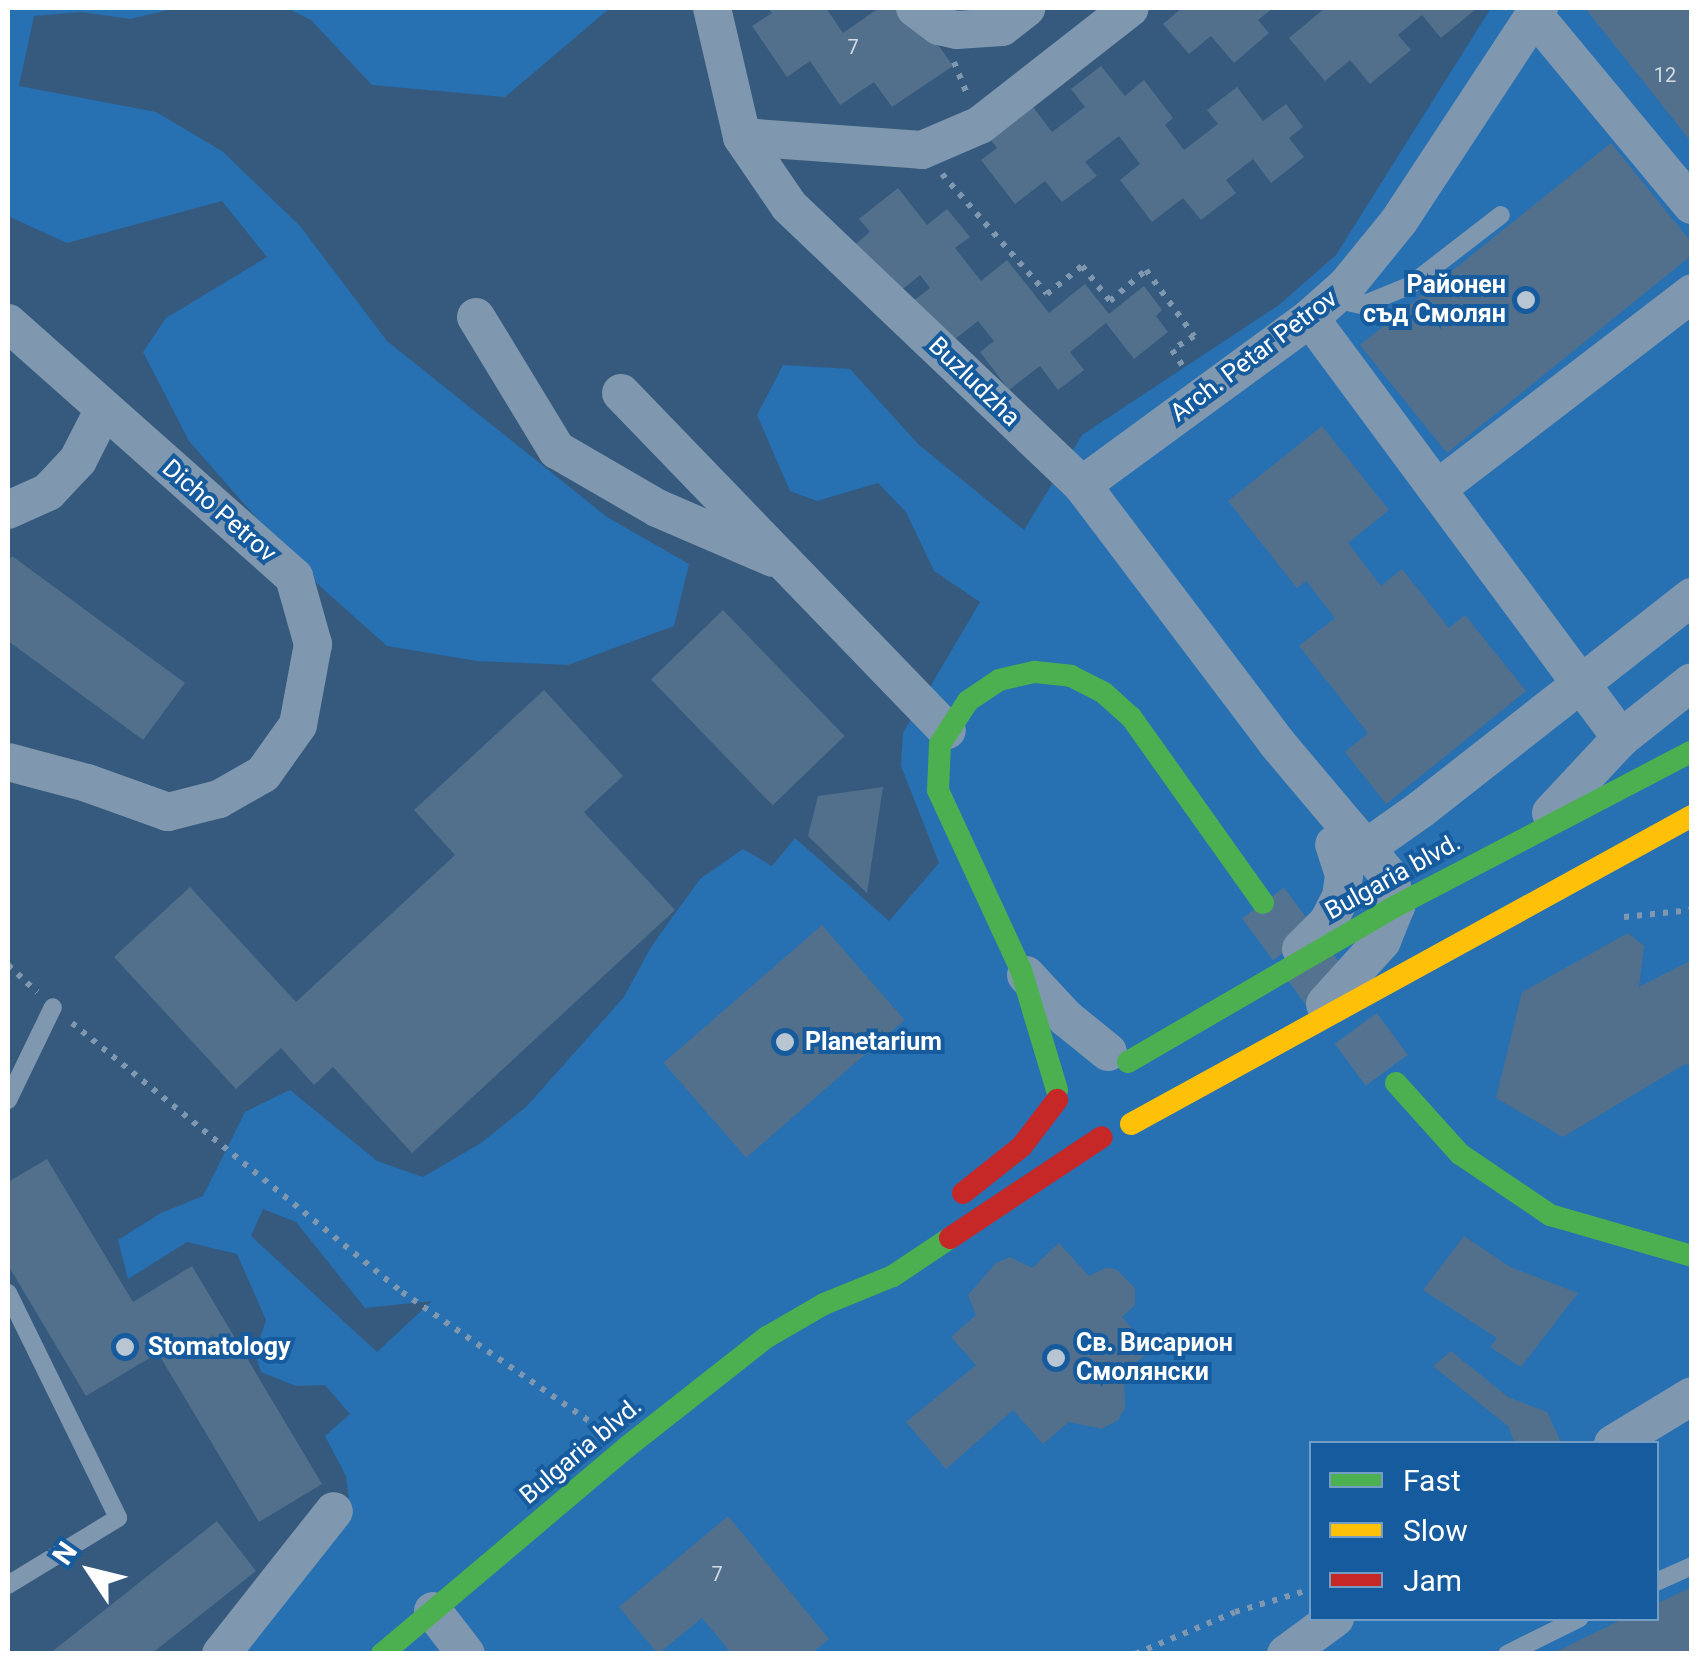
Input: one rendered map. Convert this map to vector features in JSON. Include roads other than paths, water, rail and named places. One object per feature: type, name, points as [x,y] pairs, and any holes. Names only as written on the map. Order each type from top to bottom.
[{"type":"street","name":"Buzludzha","points":[[712,8],[742,137],[789,206],[1082,484],[1277,743],[1354,856],[1390,877],[1396,906]]},
{"type":"street","points":[[927,17],[1002,27],[1026,8]]},
{"type":"street","points":[[742,137],[922,150],[980,126],[1130,8]]},
{"type":"street","points":[[1537,11],[1692,204]]},
{"type":"street","name":"Arch. Petar Petrov","points":[[1082,484],[1321,308],[1399,221],[1537,11]]},
{"type":"street","points":[[1436,489],[1692,293]]},
{"type":"street","points":[[1321,308],[1436,489],[1621,738]]},
{"type":"street","points":[[476,317],[557,450],[656,508],[788,565]]},
{"type":"street","name":"Dicho Petrov","points":[[8,322],[294,577],[313,644],[298,724],[263,774],[218,798],[168,812],[8,762]]},
{"type":"street","points":[[622,393],[947,730]]},
{"type":"street","points":[[8,510],[48,492],[78,460],[104,410]]},
{"type":"street","points":[[1278,972],[1334,911],[1354,856],[1692,597]]},
{"type":"street","points":[[1262,902],[1131,717],[1091,684],[1055,672],[1017,674],[968,701],[947,730],[937,759],[942,802],[1021,970],[1057,1095],[1072,1127],[1102,1137],[1692,816]]},
{"type":"street","points":[[1533,833],[1621,738],[1692,682]]},
{"type":"street","name":"Bulgaria blvd.","points":[[1129,1070],[1278,972],[1692,751]]},
{"type":"street","points":[[1302,1028],[1374,953],[1396,906]]},
{"type":"street","points":[[1021,970],[1066,1018],[1129,1070],[1141,1107],[1131,1124]]},
{"type":"street","points":[[942,1209],[1004,1163],[1037,1130],[1057,1095],[1064,1072],[1077,1058],[1129,1070]]},
{"type":"street","points":[[1396,1083],[1460,1154],[1550,1215],[1692,1256]]},
{"type":"street","name":"Bulgaria blvd.","points":[[382,1654],[627,1447],[767,1338],[824,1304],[893,1276],[1102,1137]]},
{"type":"street","name":"Bulgaria blvd.","points":[[824,1304],[879,1255]]},
{"type":"street","points":[[1618,1441],[1692,1396]]},
{"type":"street","points":[[221,1654],[334,1511]]},
{"type":"street","points":[[433,1610],[466,1654]]},
{"type":"street","points":[[1286,1654],[1331,1621]]},
{"type":"lane","points":[[1321,308],[1362,305],[1409,286],[1500,215]]},
{"type":"lane","points":[[8,1100],[53,1006]]},
{"type":"lane","points":[[8,1292],[118,1518],[8,1585]]},
{"type":"lane","points":[[1659,1581],[1692,1566]]},
{"type":"lane","points":[[1507,1654],[1574,1621]]},
{"type":"tunnel","points":[[1263,903],[1396,1083]]},
{"type":"place","name":"Районен съд Смолян","points":[[1526,300]]},
{"type":"place","name":"Planetarium","points":[[785,1042]]},
{"type":"place","name":"Stomatology","points":[[125,1347]]},
{"type":"place","name":"Св. Висарион Смолянски","points":[[1056,1358]]}]
